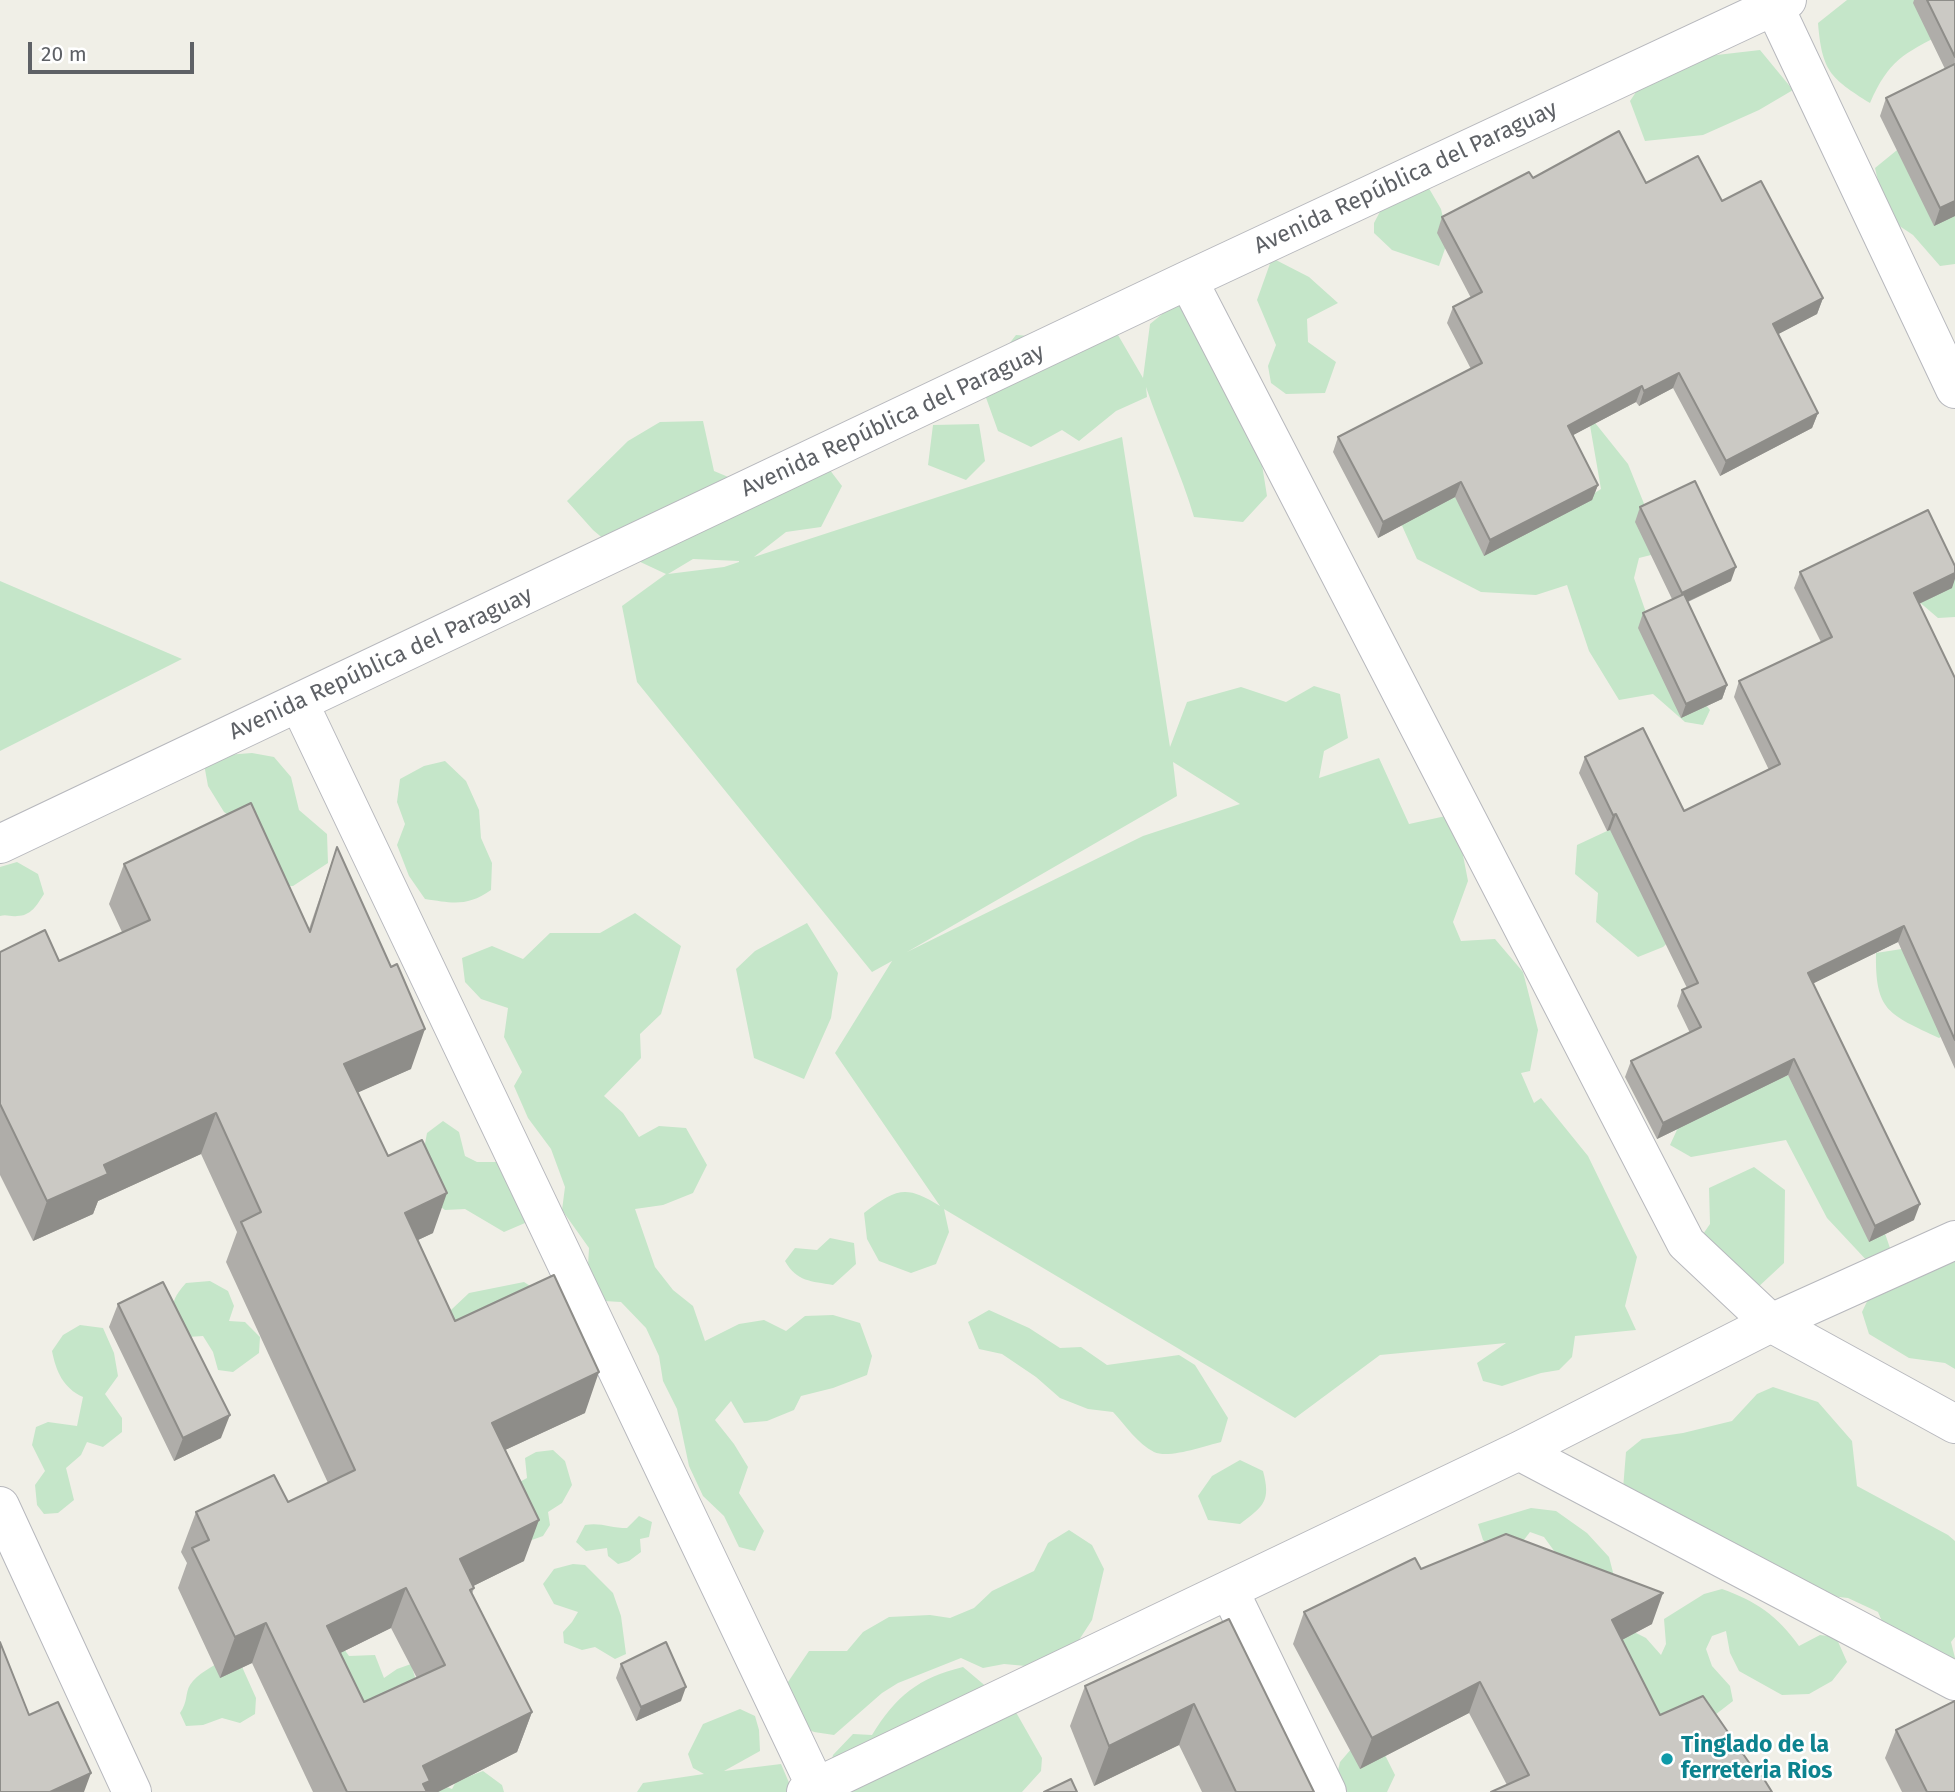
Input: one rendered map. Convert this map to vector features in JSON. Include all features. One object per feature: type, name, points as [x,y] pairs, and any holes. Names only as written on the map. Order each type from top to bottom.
[{"type":"street","name":"Avenida República del Paraguay","points":[[0,844],[1188,280],[1780,3]]},
{"type":"street","points":[[1780,3],[1955,389]]},
{"type":"street","points":[[1188,280],[1686,1243],[1771,1324],[1955,1424]]},
{"type":"street","points":[[299,703],[811,1790],[1519,1451],[1771,1324],[1955,1240]]},
{"type":"street","points":[[1519,1451],[1955,1681]]},
{"type":"street","points":[[0,1506],[132,1792]]},
{"type":"street","points":[[1229,1590],[1327,1792]]},
{"type":"green space","points":[[1847,0],[1954,0],[1944,33],[1908,53],[1891,67],[1870,103],[1830,72],[1822,52],[1818,23]]},
{"type":"green space","points":[[1760,50],[1793,90],[1759,110],[1703,135],[1645,141],[1630,101],[1656,62]]},
{"type":"green space","points":[[1902,146],[1955,198],[1955,264],[1940,266],[1913,235],[1886,217],[1875,168]]},
{"type":"green space","points":[[1420,173],[1441,209],[1448,240],[1439,266],[1392,250],[1374,233],[1374,223],[1393,187]]},
{"type":"green space","points":[[1272,258],[1309,277],[1338,303],[1307,319],[1308,342],[1336,362],[1325,393],[1286,394],[1271,383],[1268,366],[1276,345],[1257,300]]},
{"type":"green space","points":[[1172,306],[1189,306],[1260,452],[1267,496],[1243,522],[1194,517],[1146,387],[1147,397],[1116,411],[1079,441],[1062,430],[1031,447],[998,431],[980,381],[1016,335],[1069,339],[1118,335],[1143,378],[1150,324]]},
{"type":"green space","points":[[1588,414],[1628,464],[1653,526],[1659,553],[1639,558],[1634,578],[1651,627],[1676,668],[1710,710],[1703,725],[1685,722],[1653,694],[1619,700],[1589,651],[1567,585],[1536,595],[1481,592],[1417,559],[1399,519],[1449,485],[1575,505],[1601,489]]},
{"type":"green space","points":[[703,421],[714,471],[733,479],[820,457],[842,486],[821,527],[786,532],[754,557],[1122,437],[1170,747],[1187,702],[1241,687],[1286,702],[1314,686],[1340,694],[1348,738],[1324,751],[1319,778],[1379,758],[1409,824],[1455,814],[1468,881],[1453,922],[1461,941],[1495,939],[1523,972],[1538,1030],[1530,1071],[1521,1073],[1534,1103],[1541,1098],[1588,1156],[1637,1257],[1625,1306],[1636,1330],[1575,1336],[1572,1357],[1559,1370],[1502,1386],[1483,1381],[1477,1363],[1506,1343],[1380,1355],[1295,1418],[944,1209],[949,1232],[936,1264],[911,1273],[879,1261],[867,1239],[864,1213],[885,1198],[902,1192],[910,1192],[940,1206],[835,1053],[892,961],[872,972],[637,682],[622,606],[666,574],[619,552],[593,530],[567,501],[628,441],[660,422]],"holes":[[[693,559],[739,561],[739,562],[724,567],[668,574]],[[1173,762],[1240,804],[1143,836],[907,952],[1177,796]]]},
{"type":"green space","points":[[979,424],[985,461],[966,480],[928,465],[933,425]]},
{"type":"green space","points":[[1955,572],[1955,617],[1938,618],[1910,594]]},
{"type":"green space","points":[[0,581],[182,659],[0,751]]},
{"type":"green space","points":[[252,753],[274,757],[291,777],[299,810],[327,834],[328,863],[293,886],[269,886],[239,822],[224,812],[208,786],[204,764],[226,755]]},
{"type":"green space","points":[[445,761],[466,781],[479,810],[481,838],[492,863],[491,890],[467,901],[443,902],[425,899],[409,876],[397,845],[405,824],[397,802],[400,779],[424,766]]},
{"type":"green space","points":[[1622,824],[1677,934],[1663,947],[1638,957],[1596,922],[1598,893],[1575,874],[1577,845]]},
{"type":"green space","points":[[17,862],[38,874],[44,894],[33,909],[22,916],[0,916],[0,867]]},
{"type":"green space","points":[[635,913],[681,946],[661,1014],[640,1034],[641,1058],[604,1096],[623,1113],[639,1137],[659,1126],[686,1128],[707,1165],[693,1193],[663,1205],[635,1209],[655,1267],[673,1290],[693,1306],[705,1341],[739,1324],[764,1320],[786,1331],[805,1316],[833,1315],[860,1323],[872,1356],[867,1375],[801,1396],[794,1410],[767,1421],[744,1423],[731,1401],[715,1420],[748,1467],[739,1493],[764,1531],[755,1551],[739,1547],[724,1516],[703,1496],[689,1466],[677,1409],[663,1381],[659,1356],[646,1328],[621,1302],[604,1301],[588,1266],[589,1248],[562,1210],[565,1187],[551,1149],[528,1118],[514,1086],[522,1072],[504,1037],[508,1008],[481,999],[465,982],[462,958],[492,946],[523,959],[550,933],[600,933]]},
{"type":"green space","points":[[807,923],[838,973],[831,1018],[804,1079],[754,1058],[736,969],[755,951]]},
{"type":"green space","points":[[1940,943],[1955,1029],[1939,1038],[1908,1023],[1888,1009],[1878,988],[1876,953]]},
{"type":"green space","points":[[1803,1072],[1867,1181],[1891,1251],[1870,1264],[1827,1218],[1786,1140],[1691,1157],[1670,1145],[1682,1119],[1731,1089]]},
{"type":"green space","points":[[443,1121],[459,1132],[465,1156],[477,1162],[503,1162],[528,1209],[525,1223],[504,1232],[465,1209],[445,1210],[427,1197],[424,1149],[427,1133]]},
{"type":"green space","points":[[1754,1167],[1785,1190],[1784,1263],[1756,1289],[1701,1237],[1710,1224],[1709,1188]]},
{"type":"green space","points":[[830,1238],[854,1243],[856,1264],[833,1285],[800,1277],[785,1261],[795,1248],[817,1250]]},
{"type":"green space","points":[[1955,1253],[1955,1369],[1945,1363],[1909,1358],[1869,1334],[1862,1312],[1873,1289]]},
{"type":"green space","points":[[210,1281],[228,1291],[234,1306],[229,1321],[245,1322],[260,1337],[259,1353],[233,1372],[218,1370],[213,1352],[203,1336],[188,1337],[174,1310],[175,1298],[186,1283]]},
{"type":"green space","points":[[524,1282],[538,1291],[539,1315],[434,1326],[469,1293]]},
{"type":"green space","points":[[989,1310],[1029,1328],[1060,1348],[1081,1347],[1107,1365],[1179,1355],[1195,1365],[1228,1418],[1221,1442],[1168,1454],[1148,1449],[1113,1412],[1088,1409],[1060,1398],[1036,1377],[1002,1354],[979,1349],[968,1322]]},
{"type":"green space","points":[[80,1325],[103,1328],[114,1353],[118,1376],[105,1394],[122,1418],[122,1432],[103,1447],[87,1442],[81,1455],[66,1468],[74,1500],[58,1513],[44,1514],[37,1505],[35,1485],[45,1471],[32,1445],[36,1427],[48,1422],[77,1426],[83,1397],[70,1389],[62,1378],[52,1351],[63,1335]]},
{"type":"green space","points":[[1773,1387],[1818,1402],[1852,1441],[1857,1486],[1955,1541],[1955,1637],[1951,1642],[1955,1658],[1931,1672],[1896,1654],[1878,1612],[1848,1598],[1813,1594],[1623,1489],[1626,1452],[1642,1439],[1683,1433],[1732,1421],[1757,1394]]},
{"type":"green space","points":[[553,1450],[565,1461],[572,1485],[562,1503],[548,1512],[550,1525],[543,1536],[529,1541],[514,1485],[527,1478],[525,1458],[536,1452]]},
{"type":"green space","points":[[1240,1460],[1263,1471],[1266,1489],[1264,1502],[1240,1524],[1208,1520],[1198,1496],[1212,1476]]},
{"type":"green space","points":[[1531,1508],[1556,1511],[1587,1533],[1609,1557],[1616,1584],[1560,1559],[1544,1537],[1530,1532],[1520,1545],[1501,1557],[1483,1540],[1478,1524]]},
{"type":"green space","points":[[639,1516],[652,1522],[649,1537],[640,1539],[641,1552],[629,1561],[618,1564],[608,1556],[607,1548],[586,1551],[576,1542],[585,1525],[627,1528]]},
{"type":"green space","points":[[1069,1530],[1092,1545],[1104,1569],[1092,1620],[1079,1640],[1026,1666],[1004,1664],[983,1668],[961,1658],[898,1683],[882,1693],[834,1735],[814,1732],[784,1718],[788,1682],[809,1651],[847,1651],[863,1632],[889,1617],[930,1615],[950,1618],[974,1608],[992,1591],[1034,1571],[1048,1543]]},
{"type":"green space","points":[[573,1564],[585,1565],[613,1593],[621,1616],[626,1654],[615,1659],[595,1647],[582,1650],[564,1643],[563,1632],[578,1612],[554,1604],[543,1584],[554,1569]]},
{"type":"green space","points":[[1722,1589],[1765,1611],[1783,1626],[1799,1646],[1820,1635],[1836,1637],[1847,1662],[1832,1681],[1809,1694],[1782,1695],[1739,1671],[1730,1653],[1726,1631],[1712,1636],[1706,1649],[1712,1666],[1730,1686],[1733,1701],[1702,1725],[1671,1743],[1607,1638],[1626,1628],[1646,1638],[1661,1655],[1666,1644],[1664,1619],[1704,1594]]},
{"type":"green space","points":[[315,1644],[344,1649],[349,1656],[375,1655],[384,1678],[411,1664],[417,1684],[389,1767]]},
{"type":"green space","points":[[223,1660],[239,1660],[256,1698],[255,1714],[240,1723],[222,1718],[203,1725],[186,1726],[180,1713],[190,1685],[201,1674]]},
{"type":"green space","points":[[963,1667],[995,1694],[1009,1700],[1042,1758],[1041,1771],[1022,1792],[824,1792],[833,1755],[853,1734],[872,1735],[890,1709],[910,1690],[933,1677]]},
{"type":"green space","points":[[740,1709],[755,1716],[760,1751],[724,1771],[781,1764],[793,1792],[637,1792],[643,1783],[704,1774],[693,1768],[688,1754],[703,1724]]},
{"type":"green space","points":[[1358,1741],[1381,1747],[1395,1775],[1387,1792],[1342,1792],[1335,1783],[1340,1762]]},
{"type":"green space","points":[[483,1771],[502,1785],[504,1792],[420,1792],[429,1780],[452,1789],[458,1778]]},
{"type":"building","points":[[1927,0],[1955,0],[1955,57]]},
{"type":"building","points":[[1955,64],[1955,201],[1940,208],[1886,98]]},
{"type":"building","points":[[1619,131],[1646,183],[1698,156],[1722,201],[1761,181],[1823,298],[1773,324],[1818,413],[1726,461],[1679,373],[1644,391],[1642,386],[1568,426],[1598,485],[1490,540],[1461,482],[1383,522],[1338,437],[1482,363],[1453,307],[1482,292],[1442,217],[1529,172],[1533,178]]},
{"type":"building","points":[[1695,481],[1736,567],[1682,593],[1640,507]]},
{"type":"building","points":[[1928,510],[1955,566],[1955,573],[1914,593],[1955,678],[1955,1040],[1904,926],[1808,973],[1920,1204],[1875,1226],[1794,1059],[1663,1123],[1631,1061],[1701,1027],[1682,990],[1698,983],[1616,814],[1613,815],[1585,757],[1643,728],[1684,811],[1780,764],[1739,681],[1832,637],[1800,572]]},
{"type":"building","points":[[1684,594],[1727,685],[1686,704],[1643,613]]},
{"type":"building","points":[[251,803],[310,932],[337,847],[391,967],[397,964],[425,1029],[344,1064],[388,1156],[422,1140],[447,1193],[405,1213],[455,1321],[554,1275],[599,1372],[492,1423],[539,1520],[460,1559],[474,1588],[470,1590],[532,1712],[423,1766],[430,1781],[423,1784],[427,1792],[347,1792],[266,1623],[235,1637],[192,1548],[209,1540],[196,1512],[274,1475],[288,1502],[355,1470],[241,1222],[261,1212],[216,1113],[104,1165],[108,1174],[47,1201],[0,1104],[0,952],[45,930],[59,961],[150,920],[124,864]],"holes":[[[406,1588],[445,1665],[364,1702],[327,1626]]]},
{"type":"building","points":[[163,1282],[230,1415],[183,1438],[118,1304]]},
{"type":"building","points":[[1506,1534],[1663,1593],[1612,1620],[1660,1715],[1703,1696],[1772,1792],[1491,1792],[1529,1775],[1480,1682],[1372,1738],[1304,1612],[1415,1558],[1421,1569]]},
{"type":"building","points":[[1229,1619],[1314,1792],[1236,1792],[1194,1704],[1109,1746],[1085,1686]]},
{"type":"building","points":[[0,1642],[29,1715],[58,1702],[91,1773],[50,1792],[0,1792]]},
{"type":"building","points":[[666,1642],[686,1687],[641,1707],[621,1664]]},
{"type":"building","points":[[1955,1701],[1955,1792],[1927,1792],[1896,1730]]},
{"type":"building","points":[[1071,1779],[1077,1792],[1044,1792]]},
{"type":"place","name":"Tinglado de la ferreteria Rios","points":[[1667,1759]]}]
